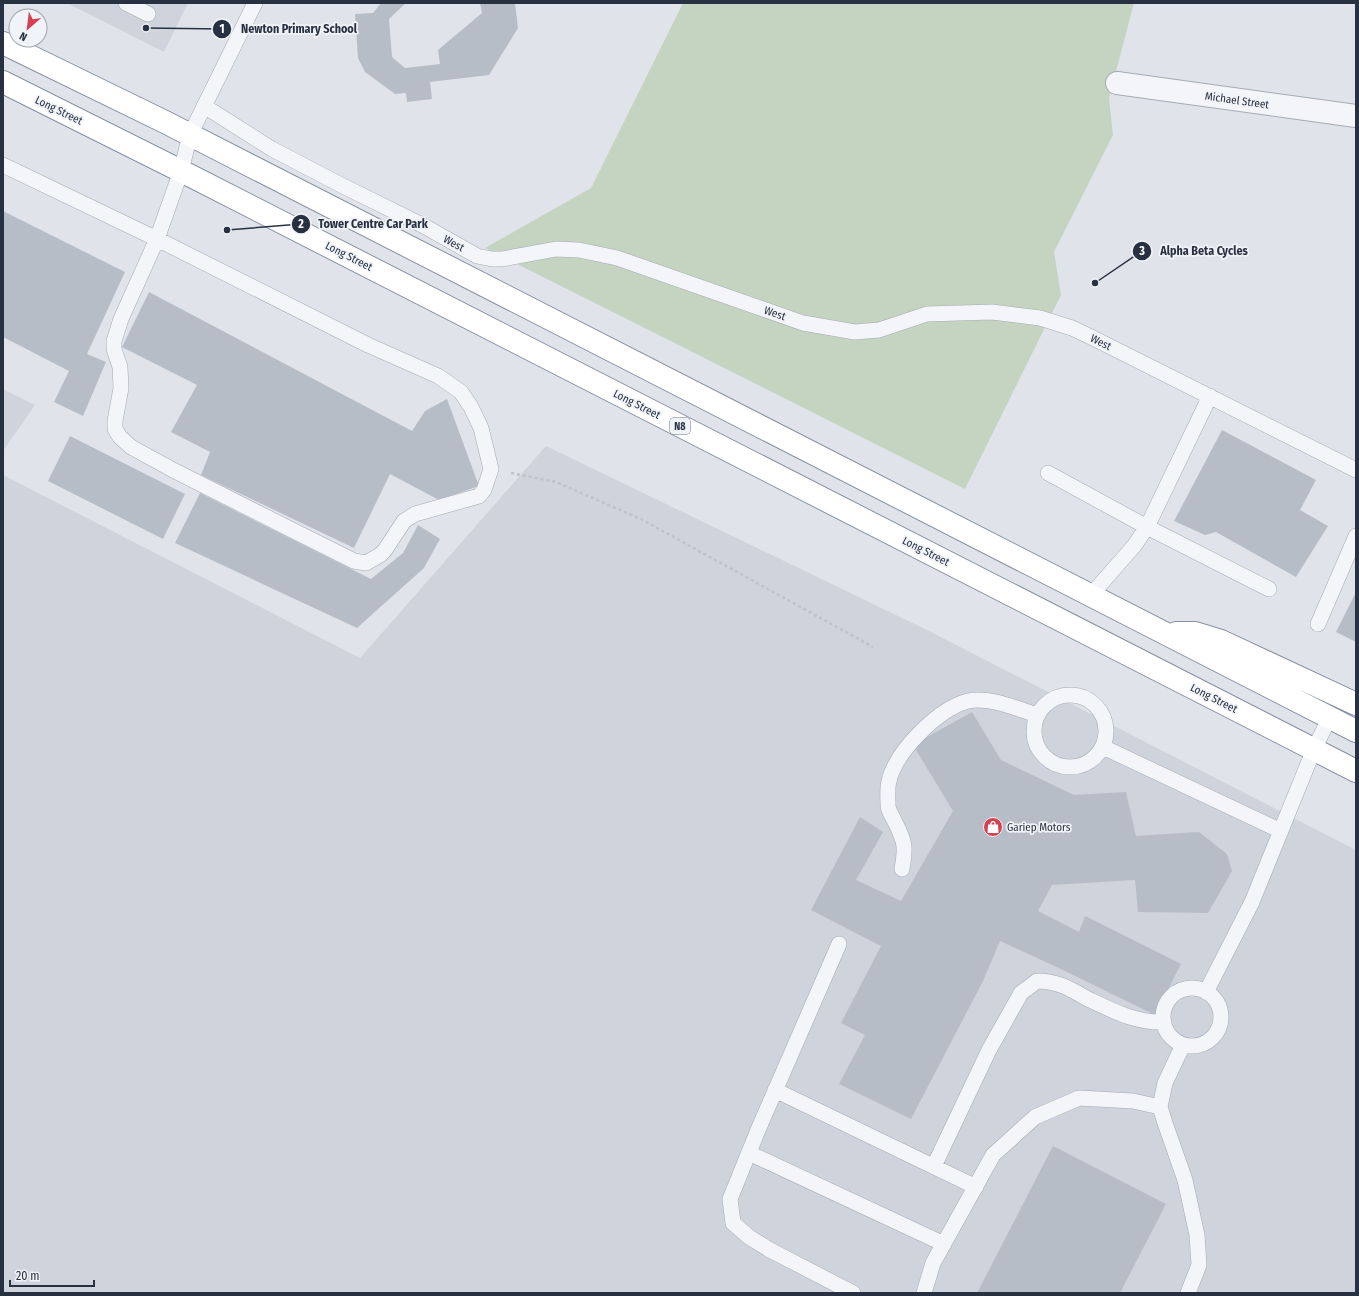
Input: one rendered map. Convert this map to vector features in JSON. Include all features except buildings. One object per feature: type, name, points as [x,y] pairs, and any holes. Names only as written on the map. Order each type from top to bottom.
[{"type":"highway","points":[[3,42],[190,135],[1165,632],[1356,731]]},
{"type":"highway","name":"Long Street","points":[[3,82],[181,171],[1356,771]]},
{"type":"highway","points":[[1165,632],[1195,632],[1221,641],[1356,704]]},
{"type":"street","name":"Michael Street","points":[[1117,83],[1356,116]]},
{"type":"lane","points":[[126,3],[148,14]]},
{"type":"lane","points":[[3,164],[156,239],[368,345],[438,376],[450,384],[461,392],[471,406],[481,428],[491,469],[484,490],[479,496],[415,514],[404,521],[385,550],[380,555],[366,563],[354,561],[173,470],[131,446],[120,437],[115,429],[121,388],[120,366],[114,348],[114,341],[121,319],[156,239],[181,171],[190,135],[255,3]]},
{"type":"lane","name":"West","points":[[204,106],[272,149],[342,186],[424,226],[477,256],[502,259],[556,249],[579,250],[617,258],[803,323],[855,332],[879,330],[928,314],[992,312],[1040,318],[1072,328],[1093,338],[1356,470]]},
{"type":"lane","points":[[1092,595],[1134,546],[1147,527],[1210,396]]},
{"type":"lane","points":[[1048,474],[1147,527],[1269,589]]},
{"type":"lane","points":[[1318,624],[1356,536]]},
{"type":"lane","points":[[1067,694],[1080,696],[1091,701],[1100,711],[1105,722],[1106,735],[1103,747],[1095,757],[1084,764],[1072,767],[1060,766],[1048,760],[1040,751],[1034,740],[1033,727],[1037,715],[1044,704],[1054,697],[1067,694]]},
{"type":"lane","points":[[902,869],[905,851],[904,840],[888,807],[888,781],[908,744],[927,726],[950,710],[968,701],[987,700],[1037,715]]},
{"type":"lane","points":[[1206,992],[1252,902],[1314,749],[1330,717]]},
{"type":"lane","points":[[1103,747],[1281,831]]},
{"type":"lane","points":[[839,944],[775,1090],[730,1199],[733,1222],[749,1237],[770,1250],[854,1293]]},
{"type":"lane","points":[[934,1166],[988,1050],[1021,994],[1037,980],[1060,984],[1117,1013],[1138,1020],[1164,1022]]},
{"type":"lane","points":[[1188,988],[1206,992],[1214,998],[1219,1006],[1221,1015],[1220,1024],[1216,1033],[1210,1040],[1202,1045],[1192,1046],[1183,1044],[1174,1039],[1167,1032],[1164,1022],[1166,1004],[1176,994],[1188,988]]},
{"type":"lane","points":[[1183,1044],[1165,1083],[1160,1107],[1164,1123],[1185,1180],[1197,1236],[1199,1265],[1188,1293]]},
{"type":"lane","points":[[775,1090],[976,1187]]},
{"type":"lane","points":[[924,1293],[933,1264],[993,1155],[1035,1117],[1079,1098],[1133,1101],[1160,1107]]},
{"type":"lane","points":[[749,1153],[944,1244]]},
{"type":"path","points":[[491,469],[556,482],[641,519],[873,647]]},
{"type":"shaded area","points":[[67,3],[188,3],[164,52]]},
{"type":"shaded area","points":[[3,389],[35,405],[3,451]]},
{"type":"shaded area","points":[[546,446],[929,631],[1356,850],[1356,1293],[3,1293],[3,475],[360,658]]},
{"type":"green space","points":[[683,3],[1134,3],[1109,98],[1113,135],[1054,252],[1061,295],[965,489],[485,248],[591,188]]},
{"type":"place","name":"Newton Primary School","points":[[146,28]]},
{"type":"place","name":"Tower Centre Car Park","points":[[227,230]]},
{"type":"place","name":"Alpha Beta Cycles","points":[[1095,283]]},
{"type":"place","name":"Gariep Motors","points":[[993,827]]}]
